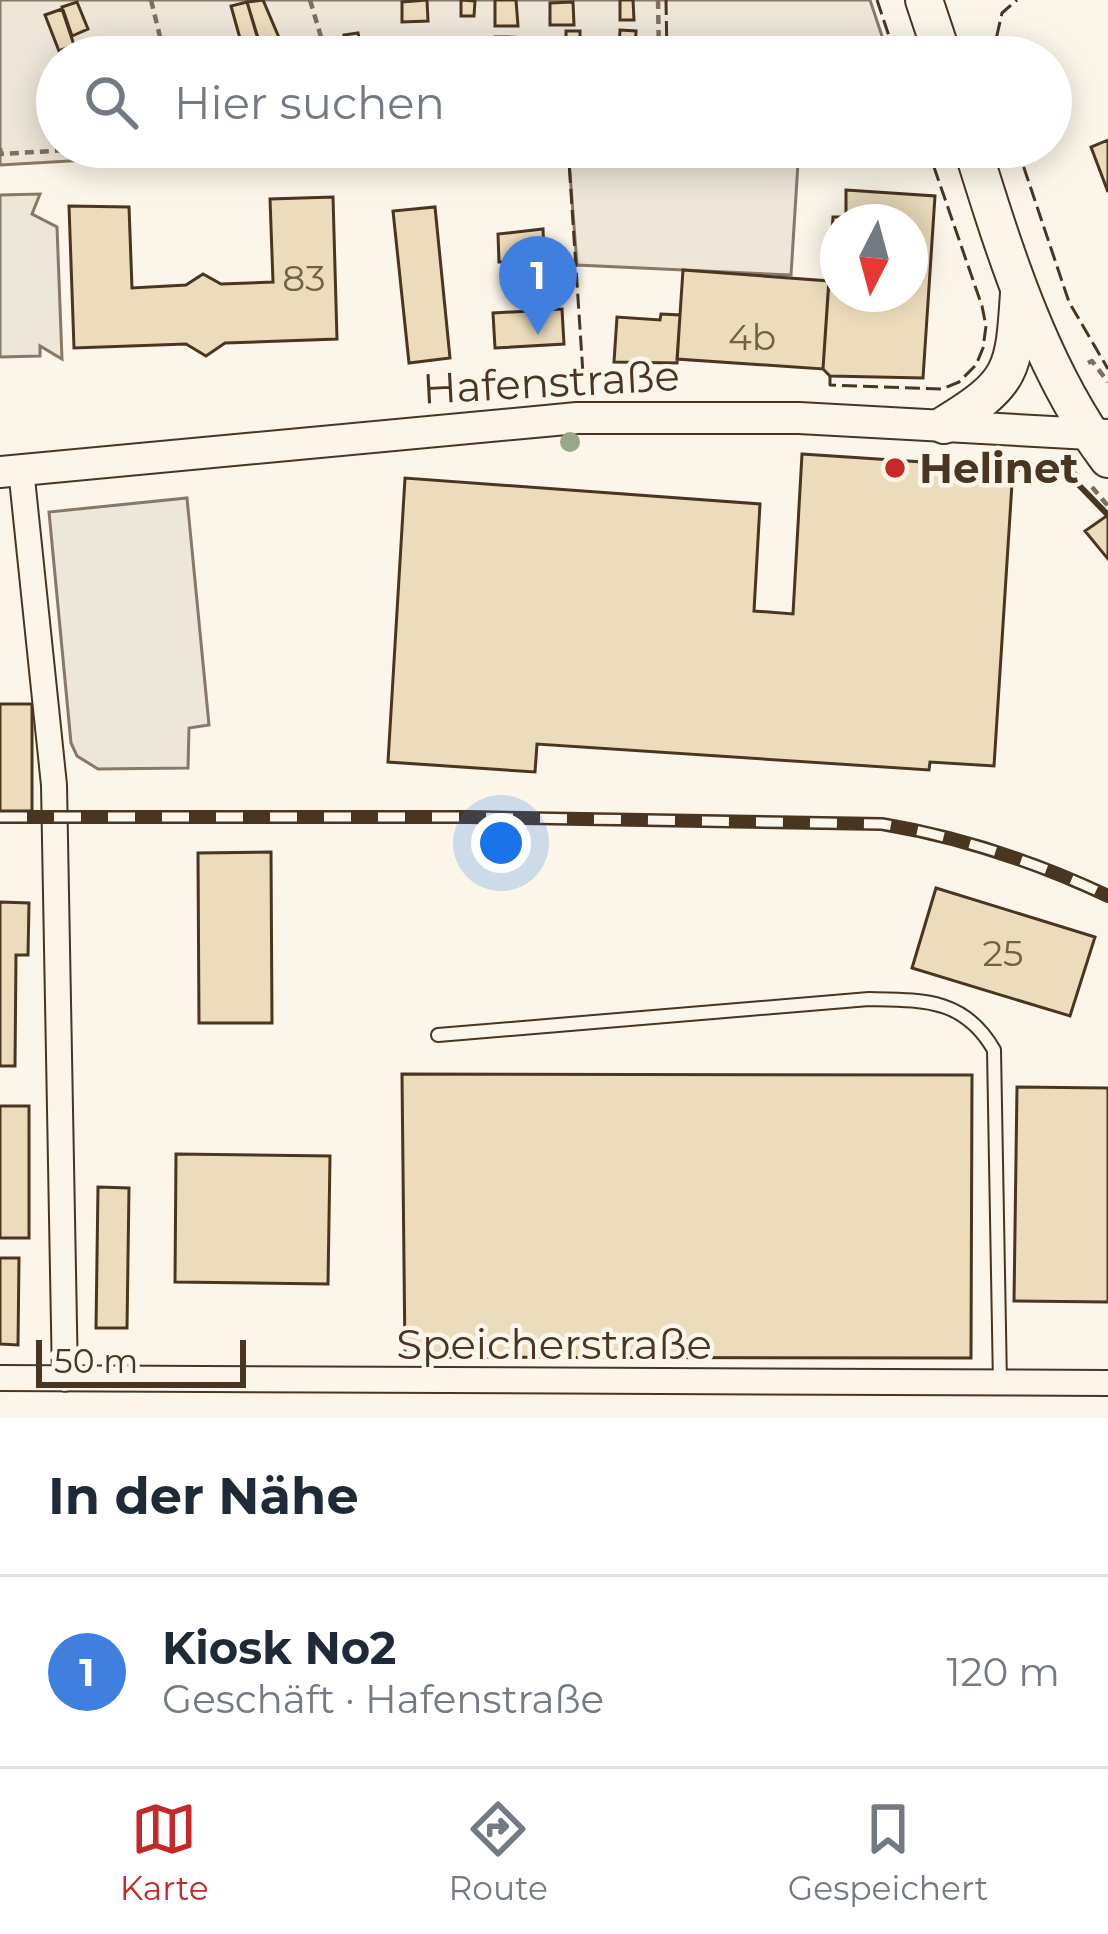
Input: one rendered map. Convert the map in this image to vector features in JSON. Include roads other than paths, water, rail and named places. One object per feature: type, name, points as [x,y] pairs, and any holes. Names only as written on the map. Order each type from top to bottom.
[{"type":"main road","points":[[925,0],[936,36]]},
{"type":"main road","points":[[979,168],[1019,283],[1059,378],[1101,443]]},
{"type":"main road","points":[[944,425],[980,404],[1011,367],[1019,283]]},
{"type":"street","name":"Hafenstraße","points":[[11,471],[577,418],[715,415],[944,425],[1101,443]]},
{"type":"street","points":[[11,471],[54,785],[64,1378]]},
{"type":"street","name":"Speicherstraße","points":[[0,1378],[1108,1383]]},
{"type":"lane","points":[[438,1035],[869,999],[912,1000],[950,1008],[973,1019],[994,1050],[1000,1385]]},
{"type":"railway","points":[[0,817],[468,817],[882,824],[997,852],[1108,896]]},
{"type":"place","name":"Kiosk No2","points":[[538,335]]},
{"type":"place","name":"Helinet","points":[[895,468]]}]
